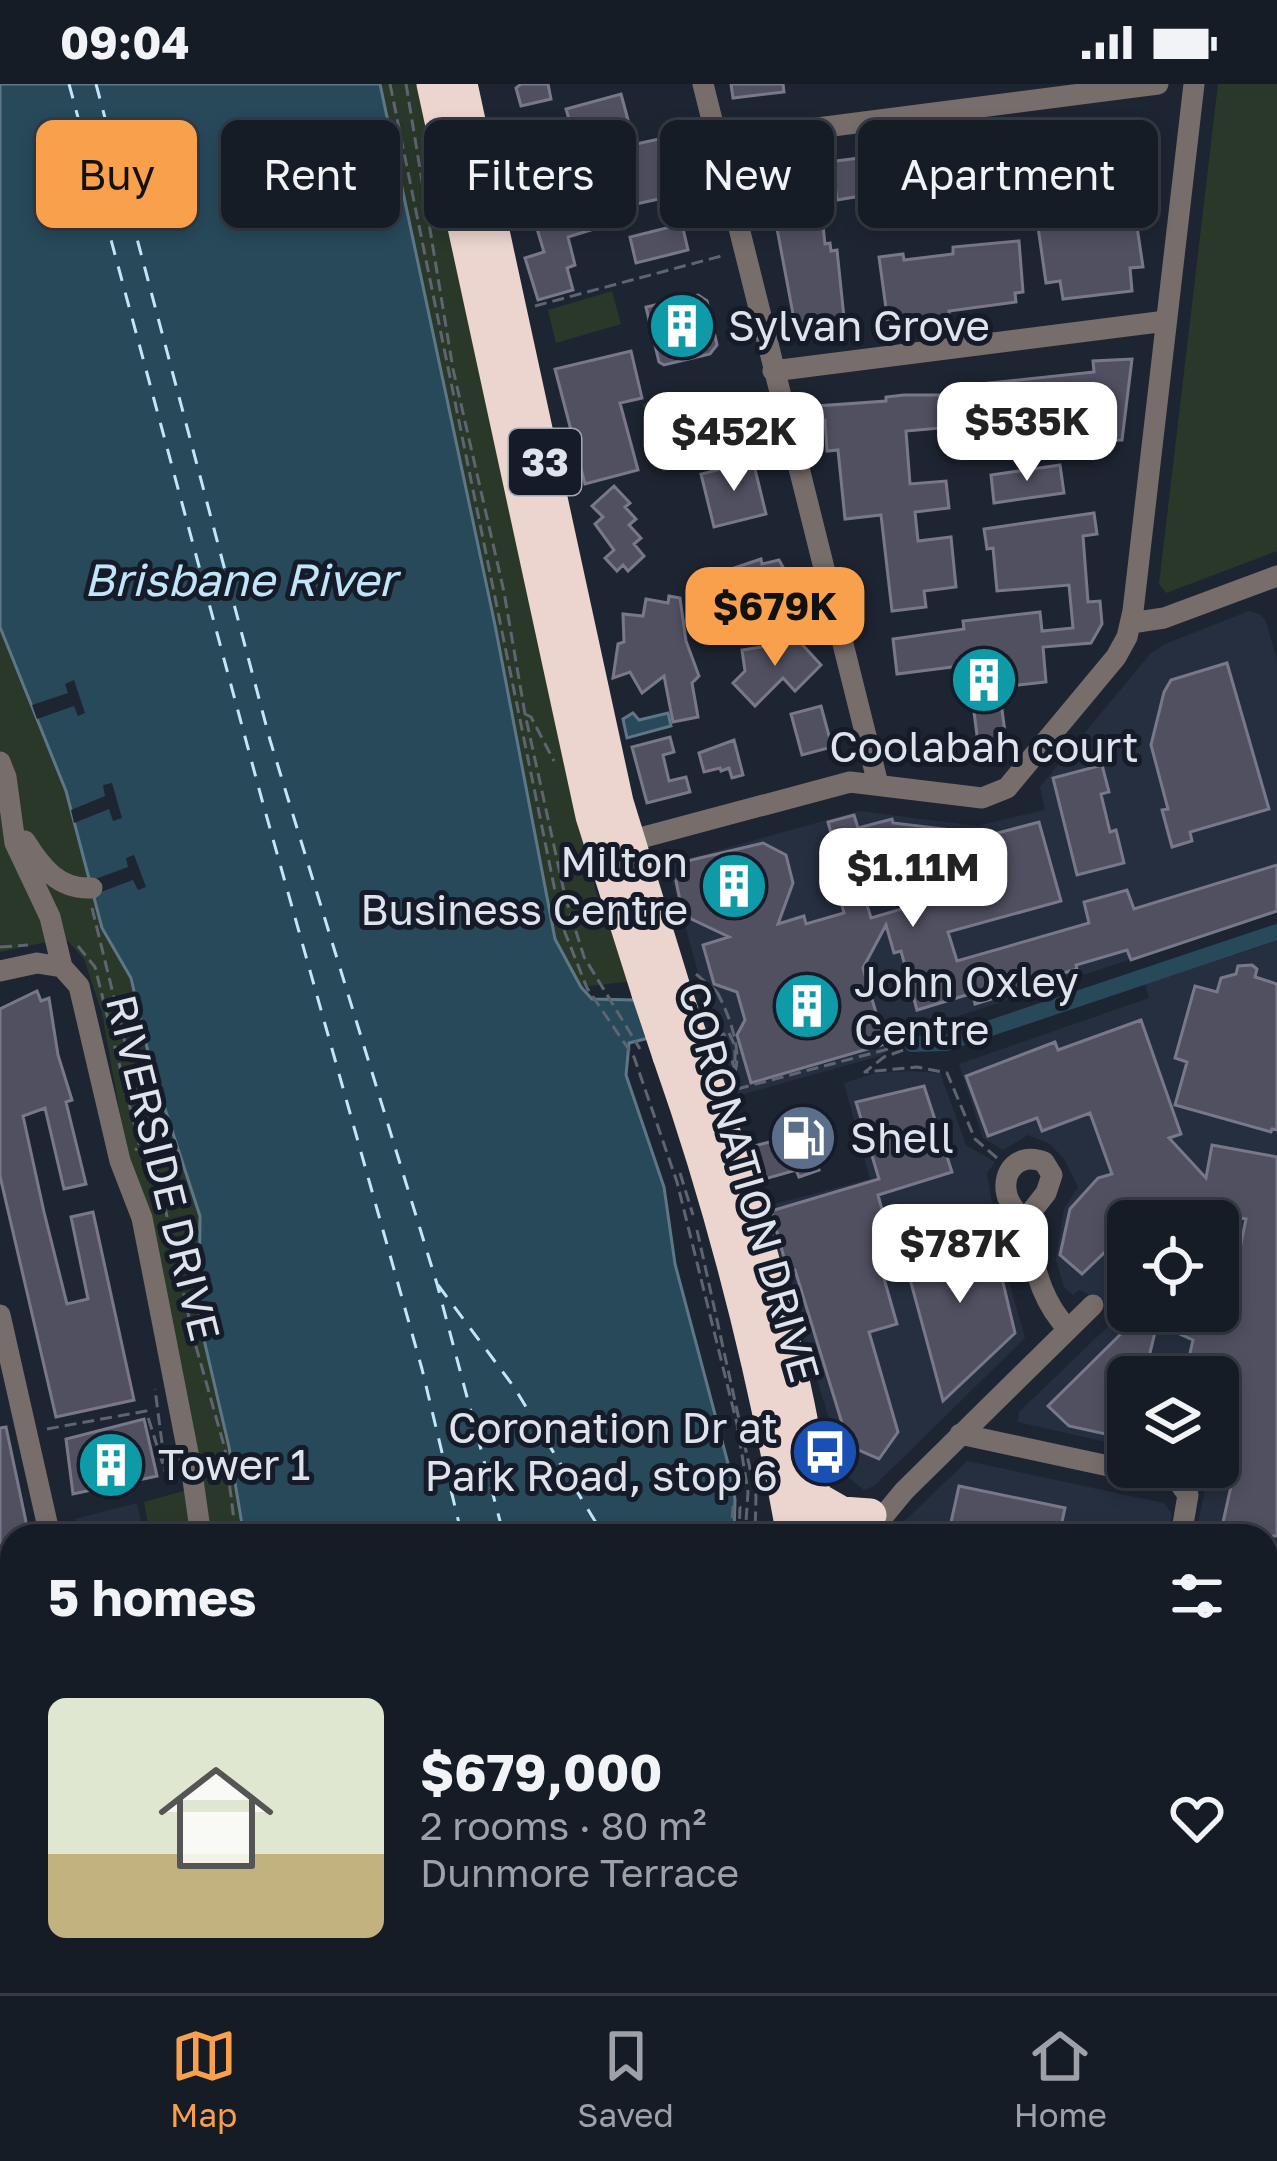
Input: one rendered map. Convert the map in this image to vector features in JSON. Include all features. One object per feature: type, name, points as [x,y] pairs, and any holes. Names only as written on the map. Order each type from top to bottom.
[{"type":"highway","name":"CORONATION DRIVE","points":[[433,84],[566,703],[614,845],[725,1138],[772,1306],[818,1524]]},
{"type":"highway","name":"CORONATION DRIVE","points":[[461,84],[614,845]]},
{"type":"highway","name":"CORONATION DRIVE","points":[[692,1052],[700,1147],[751,1331],[791,1524]]},
{"type":"highway","points":[[814,1497],[855,1524]]},
{"type":"street","points":[[703,84],[711,120]]},
{"type":"street","points":[[834,126],[1159,84]]},
{"type":"street","points":[[614,845],[838,784],[878,784],[982,798],[1001,792],[1116,657],[1131,623],[1194,84]]},
{"type":"street","points":[[738,228],[878,784]]},
{"type":"street","points":[[773,371],[1166,320]]},
{"type":"street","points":[[1131,623],[1164,618],[1275,584]]},
{"type":"street","name":"RIVERSIDE DRIVE","points":[[0,762],[15,842],[50,917],[62,967],[79,986],[120,1161],[142,1218],[199,1524]]},
{"type":"street","points":[[12,820],[36,859],[56,879],[90,889]]},
{"type":"street","points":[[0,971],[37,963],[62,967]]},
{"type":"street","points":[[1024,1221],[1031,1264],[1050,1310],[1068,1329]]},
{"type":"street","points":[[867,1524],[1093,1304]]},
{"type":"street","points":[[0,1315],[10,1410],[46,1524]]},
{"type":"street","points":[[961,1434],[1183,1484],[1189,1504],[1184,1524]]},
{"type":"path","points":[[390,84],[562,925],[587,988],[634,1057],[677,1182],[737,1424],[748,1492],[744,1524]]},
{"type":"path","points":[[406,84],[453,368],[504,592],[521,714],[584,957],[600,986],[692,1052],[736,1069],[735,1046],[717,992],[670,984]]},
{"type":"path","points":[[530,308],[725,254]]},
{"type":"path","points":[[521,714],[532,717],[562,776]]},
{"type":"path","points":[[90,889],[193,1336],[225,1449],[234,1524]]},
{"type":"path","points":[[740,1088],[896,1048],[893,1032],[904,1030],[909,1048],[884,1057],[865,1072],[917,1067],[947,1073],[979,1144],[1004,1162]]},
{"type":"path","points":[[692,1052],[729,1033],[735,1046],[735,1077],[728,1085]]},
{"type":"path","points":[[732,1068],[735,1077]]},
{"type":"path","points":[[662,1111],[723,1334],[757,1496],[756,1524]]},
{"type":"path","points":[[146,1411],[166,1474],[156,1382]]},
{"type":"path","points":[[56,1427],[146,1411],[155,1403]]},
{"type":"path","points":[[731,1524],[733,1507],[740,1507],[741,1524]]},
{"type":"shaded area","points":[[1249,611],[1266,622],[1277,660],[1277,911],[913,1031],[880,1056],[733,1097],[670,872],[676,862],[859,811],[977,826],[1045,810],[1040,787],[1150,654]]},
{"type":"shaded area","points":[[1277,941],[1277,1524],[1198,1524],[1205,1488],[1239,1488],[1239,1356],[1107,1356],[1107,1442],[1018,1422],[1019,1412],[1107,1327],[1107,1332],[1239,1332],[1239,1200],[1107,1200],[1107,1303],[1079,1290],[1073,1295],[1064,1287],[1056,1260],[1064,1209],[1078,1187],[1050,1144],[1028,1135],[1003,1150],[983,1138],[959,1064],[1149,998],[1145,984]]},
{"type":"shaded area","points":[[876,1073],[940,1073],[966,1145],[995,1162],[987,1173],[999,1246],[1025,1338],[874,1486],[864,1490],[847,1476],[763,1207],[870,1179],[844,1083]]},
{"type":"shaded area","points":[[967,1461],[1164,1503],[1172,1514],[1170,1524],[901,1524]]},
{"type":"shaded area","points":[[137,1503],[141,1524],[76,1524],[75,1519]]},
{"type":"green space","points":[[380,84],[417,84],[425,120],[424,228],[449,228],[596,893],[634,981],[581,987],[555,939],[495,625],[400,178],[400,120],[388,120]]},
{"type":"green space","points":[[1218,84],[1277,84],[1277,551],[1166,593],[1159,584]]},
{"type":"green space","points":[[612,291],[621,324],[556,343],[548,310]]},
{"type":"green space","points":[[679,393],[698,462],[662,472],[642,404]]},
{"type":"green space","points":[[0,627],[66,791],[102,928],[131,978],[152,1069],[200,1216],[199,1318],[242,1524],[148,1524],[144,1502],[187,1490],[102,1013],[84,959],[65,938],[0,952]]},
{"type":"water","name":"Brisbane River","points":[[0,84],[380,84],[388,120],[221,120],[221,228],[400,228],[400,178],[495,625],[555,939],[592,999],[634,1000],[649,1038],[629,1043],[626,1075],[664,1187],[675,1264],[729,1467],[734,1524],[242,1524],[199,1318],[200,1216],[152,1069],[131,978],[102,928],[66,791],[0,627]]},
{"type":"water","points":[[633,713],[639,720],[668,713],[671,726],[627,738],[623,719]]},
{"type":"pier","points":[[74,680],[85,713],[78,716],[74,706],[37,719],[32,705],[68,693],[65,684]]},
{"type":"pier","points":[[112,783],[122,818],[113,821],[109,809],[74,823],[71,810],[105,796],[103,785]]},
{"type":"pier","points":[[134,855],[146,887],[138,890],[133,880],[93,895],[90,881],[128,867],[126,858]]},
{"type":"building","points":[[548,84],[551,99],[521,106],[516,88]]},
{"type":"building","points":[[731,84],[783,84],[784,92],[733,98]]},
{"type":"building","points":[[621,94],[628,120],[569,120],[566,109]]},
{"type":"building","points":[[659,139],[660,143],[660,199],[636,204],[636,144]]},
{"type":"building","points":[[858,158],[858,196],[837,200],[834,161]]},
{"type":"building","points":[[537,228],[590,228],[568,237],[575,265],[567,268],[573,290],[538,300],[525,258],[544,252]]},
{"type":"building","points":[[683,228],[688,250],[636,263],[630,237]]},
{"type":"building","points":[[777,228],[823,228],[825,244],[837,250],[845,327],[796,330]]},
{"type":"building","points":[[1038,228],[1137,228],[1143,267],[1130,268],[1132,291],[1063,299],[1060,281],[1046,283]]},
{"type":"building","points":[[1019,241],[1023,292],[1015,293],[1016,302],[949,311],[950,323],[935,325],[934,316],[888,323],[879,257],[903,254],[904,260],[953,254],[953,247]]},
{"type":"building","name":"Sylvan Grove","points":[[698,295],[707,301],[717,345],[710,354],[664,365],[659,362],[646,307]]},
{"type":"building","points":[[631,351],[642,398],[620,403],[638,470],[585,484],[555,369]]},
{"type":"building","points":[[1132,359],[1122,440],[1089,441],[1087,412],[1038,415],[1041,446],[992,453],[965,455],[963,426],[906,431],[910,484],[946,481],[949,508],[915,512],[918,541],[951,537],[956,587],[924,591],[926,607],[892,611],[881,515],[845,519],[838,450],[827,451],[825,420],[818,421],[817,406],[886,401],[886,397],[904,395],[960,395],[960,386],[1094,372],[1093,361]]},
{"type":"building","points":[[753,461],[766,514],[714,527],[701,474]]},
{"type":"building","points":[[1060,465],[1064,493],[994,503],[991,475]]},
{"type":"building","points":[[614,486],[630,503],[625,507],[636,519],[629,525],[641,538],[634,544],[644,556],[628,571],[623,565],[617,571],[605,558],[614,550],[595,524],[603,517],[592,506]]},
{"type":"building","points":[[1094,513],[1097,534],[1083,536],[1088,602],[1100,601],[1102,624],[1091,643],[1043,647],[1046,682],[999,687],[1006,740],[978,743],[968,665],[897,674],[893,639],[964,629],[963,621],[1040,612],[1042,631],[1073,628],[1069,585],[997,591],[993,548],[987,549],[984,529]]},
{"type":"building","points":[[761,559],[762,564],[779,560],[789,578],[789,603],[775,607],[776,612],[743,616],[727,604],[724,585],[734,568]]},
{"type":"building","points":[[669,596],[680,598],[686,641],[699,676],[692,683],[698,717],[673,722],[664,676],[642,693],[630,672],[613,678],[618,644],[624,642],[623,614],[643,616],[646,599],[668,603]]},
{"type":"building","points":[[799,641],[821,665],[795,691],[783,678],[755,706],[733,683],[745,671],[742,650]]},
{"type":"building","points":[[1227,663],[1269,809],[1190,832],[1192,841],[1172,847],[1162,810],[1168,809],[1151,745],[1164,692],[1171,680]]},
{"type":"building","points":[[821,706],[832,747],[802,755],[791,714]]},
{"type":"building","points":[[670,737],[674,752],[663,755],[669,781],[686,777],[690,792],[647,803],[632,747]]},
{"type":"building","points":[[734,740],[743,775],[732,778],[729,768],[704,772],[699,753]]},
{"type":"building","points":[[1102,765],[1109,792],[1101,794],[1124,863],[1077,875],[1053,778]]},
{"type":"building","points":[[854,815],[858,828],[892,819],[893,823],[978,833],[979,838],[1039,822],[1061,901],[948,932],[957,961],[1089,923],[1084,902],[1127,890],[1134,909],[1277,865],[1277,911],[1131,960],[1127,950],[1076,965],[1077,969],[1027,984],[1028,988],[975,1004],[973,993],[917,1010],[901,951],[894,953],[886,925],[863,968],[885,1044],[751,1083],[737,1035],[745,1020],[737,992],[714,984],[703,945],[729,937],[683,915],[676,881],[687,861],[763,843],[786,855],[793,883],[778,924],[804,916],[806,924],[844,913],[826,846],[834,844],[828,822]],"holes":[[[929,874],[936,899],[871,918],[863,892]]]},
{"type":"building","points":[[1238,966],[1257,969],[1255,977],[1277,984],[1277,1130],[1271,1132],[1175,1105],[1187,1062],[1175,1058],[1195,986],[1217,992],[1221,978],[1236,974]]},
{"type":"building","points":[[37,991],[41,1001],[49,998],[58,1055],[72,1100],[66,1102],[86,1184],[64,1189],[45,1108],[23,1116],[44,1212],[67,1304],[88,1299],[71,1217],[93,1212],[134,1400],[56,1417],[0,1176],[0,1009]]},
{"type":"building","points":[[1141,1020],[1181,1134],[1169,1138],[1206,1178],[1212,1145],[1277,1157],[1277,1524],[1223,1524],[1231,1488],[1239,1488],[1239,1356],[1189,1356],[1193,1340],[1175,1332],[1239,1332],[1239,1253],[1246,1219],[1239,1218],[1239,1200],[1107,1200],[1107,1250],[1082,1274],[1060,1255],[1070,1209],[1098,1178],[1112,1174],[1090,1113],[1042,1131],[1037,1118],[988,1136],[966,1076],[1055,1042],[1058,1050]]},
{"type":"building","points":[[924,1086],[952,1172],[878,1195],[891,1242],[875,1247],[897,1324],[869,1332],[898,1432],[879,1459],[849,1446],[795,1270],[788,1272],[771,1211],[879,1179],[856,1102]]},
{"type":"building","points":[[808,1136],[819,1170],[799,1177],[796,1170],[761,1180],[751,1147]]},
{"type":"building","points":[[991,1232],[1015,1333],[943,1401],[903,1253]]},
{"type":"building","points":[[1123,1332],[1155,1332],[1149,1356],[1107,1356],[1107,1434],[1069,1426],[1048,1406]]},
{"type":"building","name":"Tower 1","points":[[144,1419],[157,1476],[73,1494],[66,1439]]},
{"type":"building","points":[[6,1427],[26,1524],[0,1524],[0,1428]]},
{"type":"building","points":[[959,1486],[1065,1508],[1062,1524],[951,1524]]},
{"type":"waterway","points":[[912,1044],[946,1043],[1277,932]]},
{"type":"ferry route","points":[[69,84],[422,1369],[459,1524]]},
{"type":"ferry route","points":[[96,84],[270,740],[437,1284],[501,1524]]},
{"type":"ferry route","points":[[438,1285],[514,1387],[597,1524]]},
{"type":"place","name":"Sylvan Grove","points":[[682,326]]},
{"type":"place","name":"Coolabah court","points":[[984,680]]},
{"type":"place","name":"Milton Business Centre","points":[[734,886]]},
{"type":"place","name":"John Oxley Centre","points":[[807,1006]]},
{"type":"place","name":"Shell","points":[[803,1138]]},
{"type":"place","name":"Coronation Dr at Park Road, stop 6","points":[[825,1452]]},
{"type":"place","name":"Tower 1","points":[[111,1465]]}]
